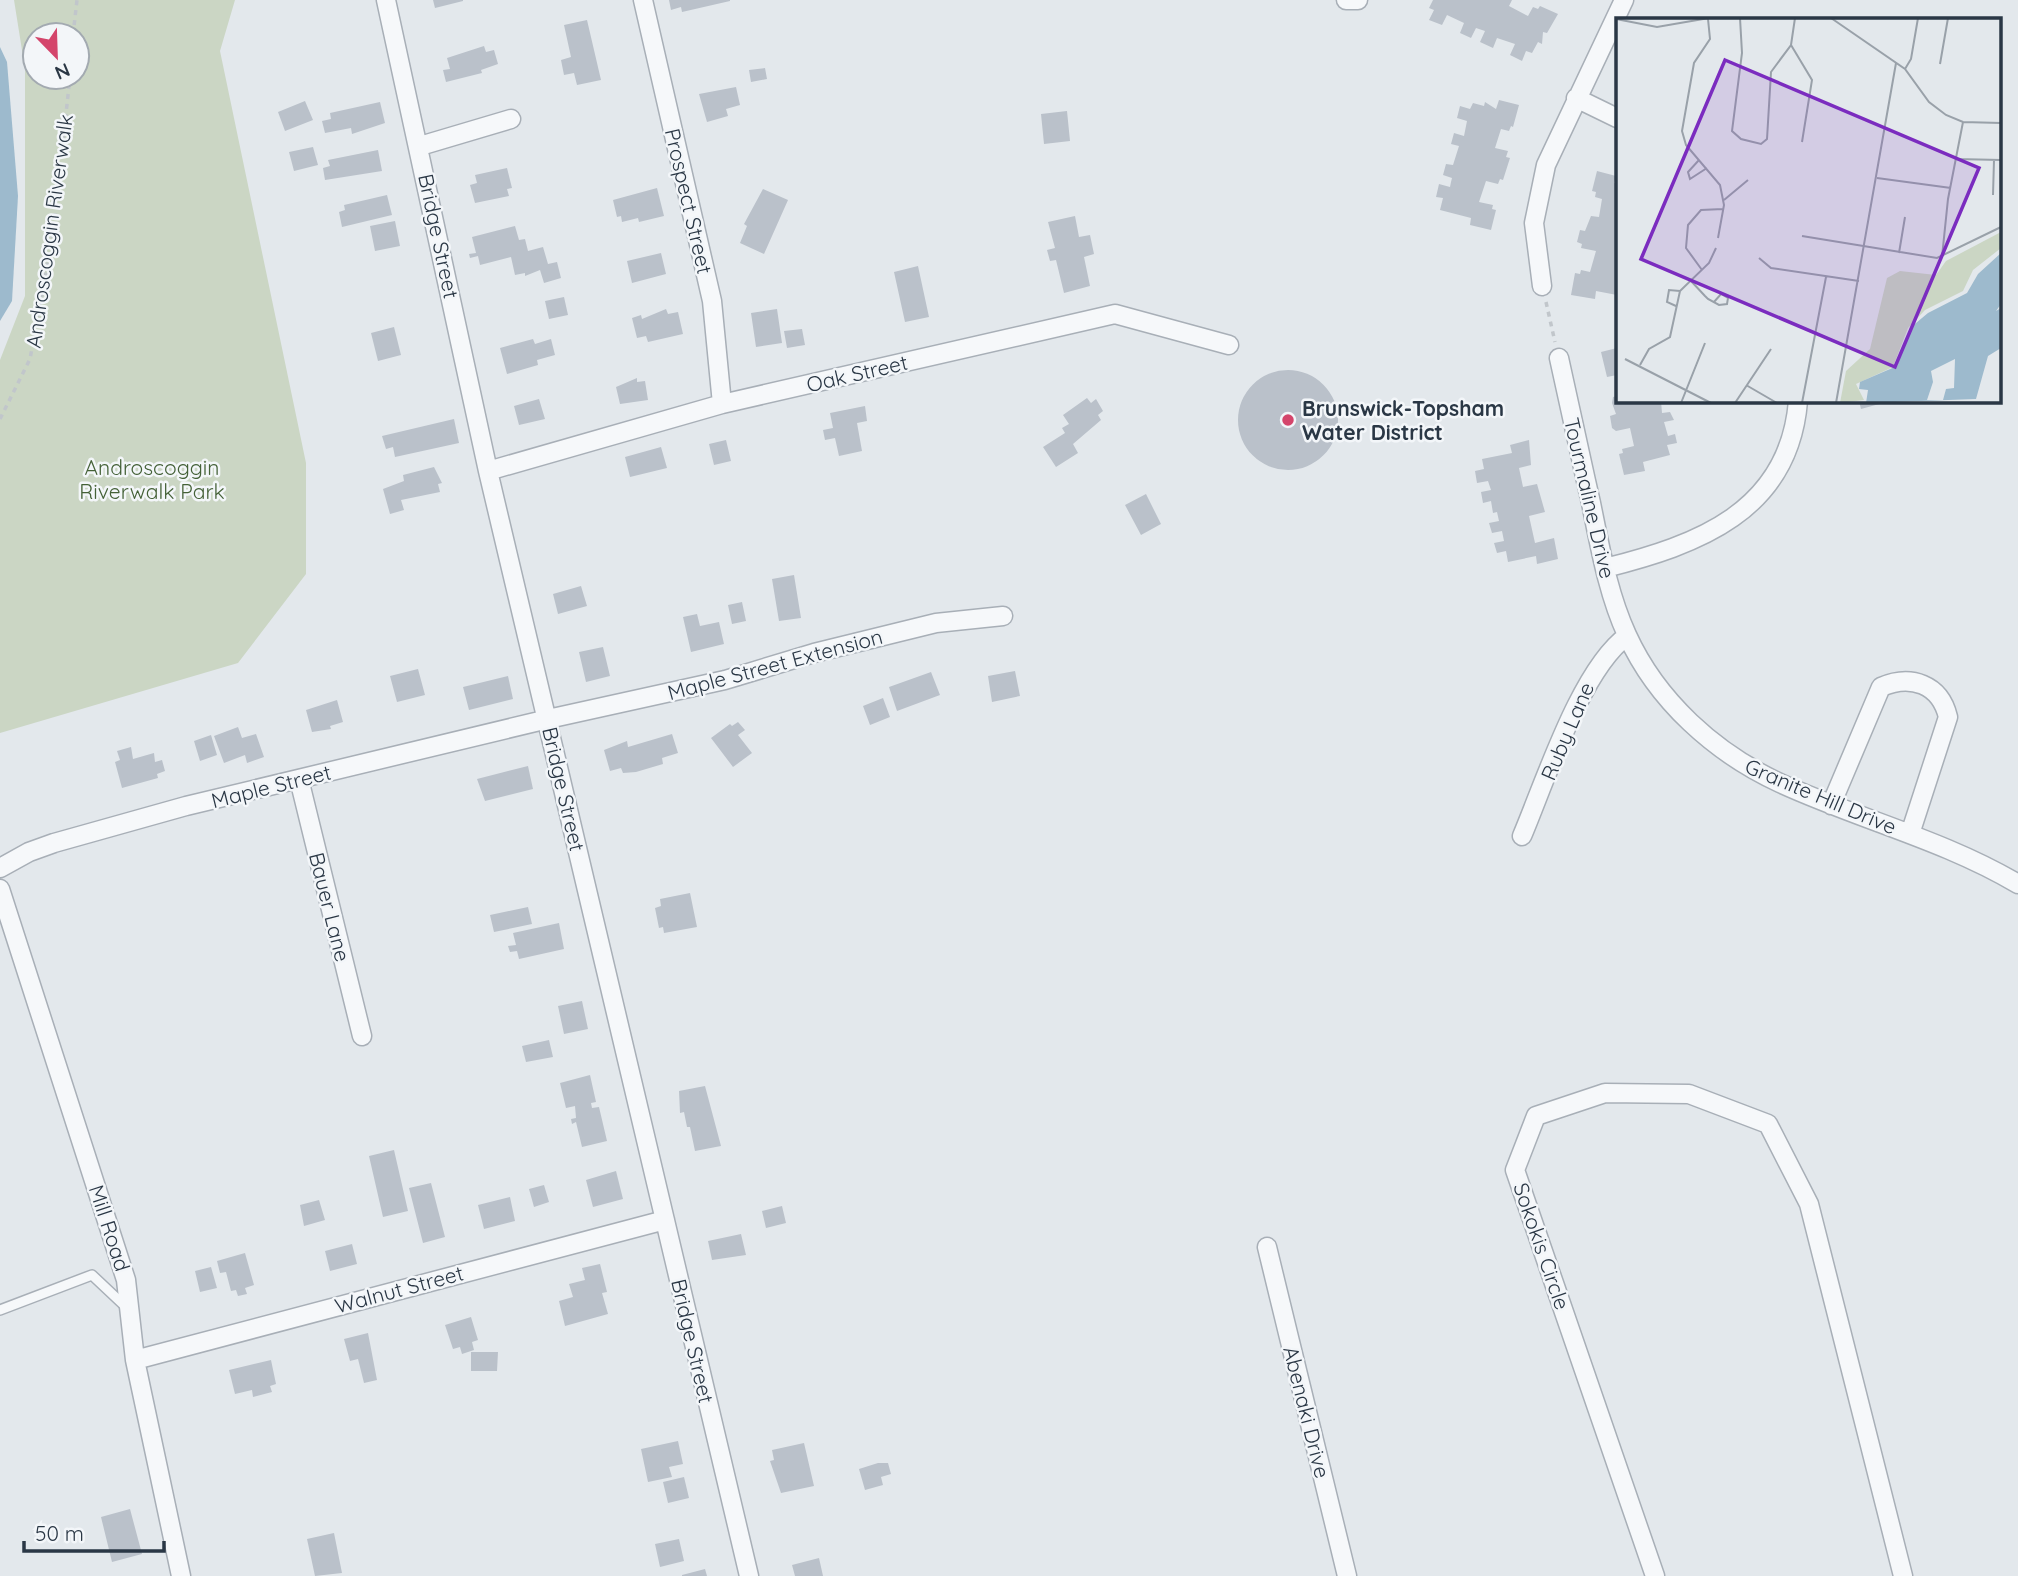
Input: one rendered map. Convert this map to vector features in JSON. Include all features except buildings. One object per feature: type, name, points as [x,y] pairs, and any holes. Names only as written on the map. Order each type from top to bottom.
[{"type":"street","name":"Bridge Street","points":[[386,0],[420,146],[488,471],[749,1576]]},
{"type":"street","name":"Prospect Street","points":[[643,0],[712,301],[722,404]]},
{"type":"street","points":[[1346,0],[1358,0]]},
{"type":"street","points":[[1542,286],[1534,223],[1546,165],[1624,0]]},
{"type":"street","points":[[1576,98],[1616,118]]},
{"type":"street","points":[[420,146],[512,119]]},
{"type":"street","name":"Oak Street","points":[[488,471],[722,404],[1115,314],[1229,345]]},
{"type":"street","name":"Tourmaline Drive","points":[[1559,358],[1605,568],[1627,636]]},
{"type":"street","points":[[1605,568],[1686,545],[1735,517],[1754,500],[1783,459],[1792,435],[1798,402]]},
{"type":"street","name":"Maple Street Extension","points":[[548,719],[724,680],[814,653],[936,623],[1003,616]]},
{"type":"street","name":"Granite Hill Drive","points":[[1627,636],[1651,678],[1693,726],[1733,757],[1831,805],[1988,866],[2018,884]]},
{"type":"street","name":"Ruby Lane","points":[[1522,836],[1591,675],[1611,650],[1627,636]]},
{"type":"street","points":[[1831,805],[1881,687],[1895,681],[1916,681],[1934,691],[1944,702],[1948,717],[1910,834]]},
{"type":"street","name":"Maple Street","points":[[0,868],[29,852],[54,843],[299,779],[548,719]]},
{"type":"street","name":"Bauer Lane","points":[[299,779],[362,1036]]},
{"type":"street","name":"Mill Road","points":[[0,890],[126,1280],[132,1313],[135,1360],[176,1574]]},
{"type":"street","name":"Sokokis Circle","points":[[1655,1576],[1515,1170],[1536,1116],[1605,1093],[1689,1094],[1768,1124],[1809,1204],[1903,1576]]},
{"type":"street","name":"Walnut Street","points":[[135,1360],[665,1220]]},
{"type":"street","name":"Abenaki Drive","points":[[1267,1247],[1346,1576]]},
{"type":"lane","points":[[0,1310],[92,1275],[103,1282],[132,1313]]},
{"type":"path","points":[[74,21],[77,0]]},
{"type":"path","name":"Androscoggin Riverwalk","points":[[0,419],[30,359],[53,233],[68,91]]},
{"type":"path","points":[[1542,286],[1559,358]]},
{"type":"green space","name":"Androscoggin Riverwalk Park","points":[[14,0],[235,0],[220,51],[306,463],[306,574],[238,663],[0,733],[0,360],[25,296],[25,91],[91,91],[91,21],[21,21],[21,44]]},
{"type":"water","points":[[0,47],[7,62],[18,196],[12,301],[0,321]]},
{"type":"place","name":"Brunswick-Topsham Water District","points":[[1288,420]]}]
